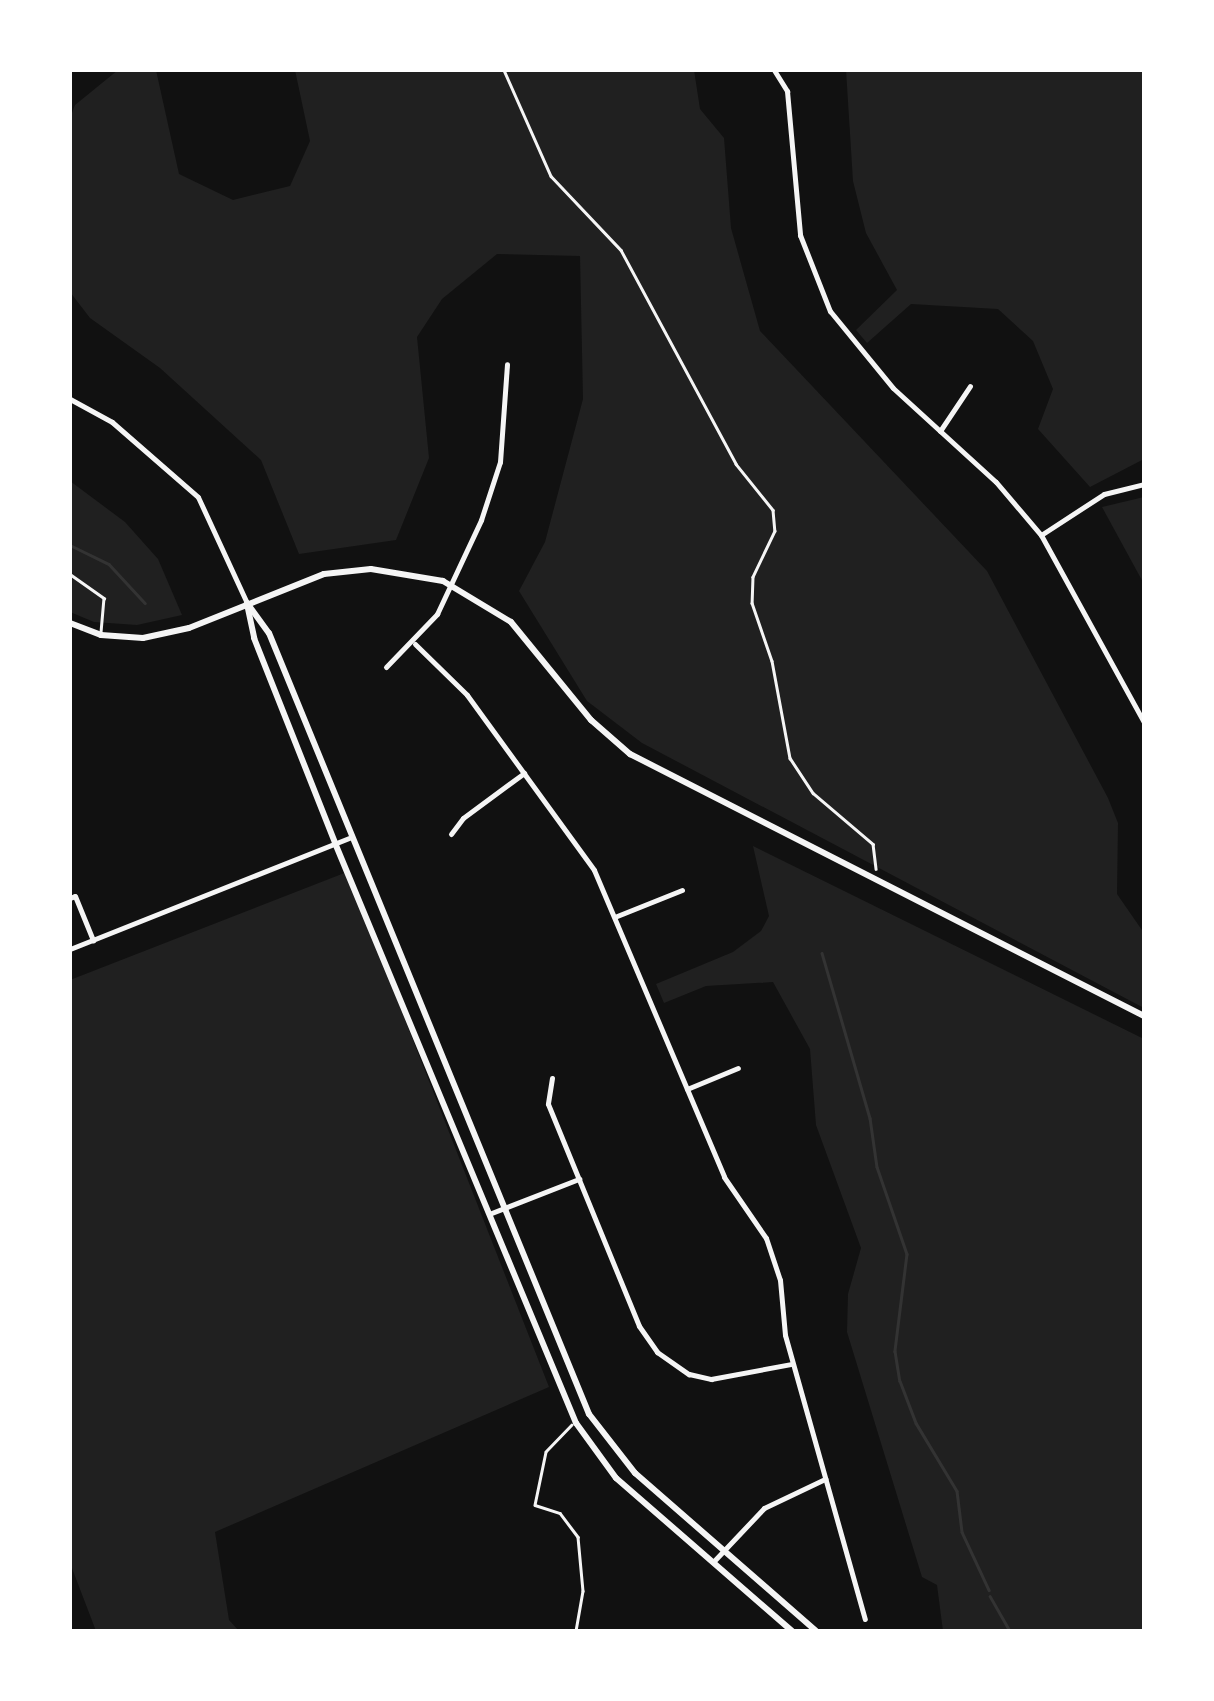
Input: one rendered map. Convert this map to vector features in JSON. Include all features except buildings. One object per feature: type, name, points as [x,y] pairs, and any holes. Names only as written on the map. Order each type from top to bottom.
[{"type":"street","points":[[774,70],[788,102],[796,216],[823,298],[863,356],[1041,535],[1144,722]]},
{"type":"street","points":[[386,667],[415,644],[438,614],[498,475],[508,364]]},
{"type":"street","points":[[940,430],[970,386]]},
{"type":"street","points":[[70,399],[112,422],[198,497],[247,603],[268,633],[589,1414],[621,1460],[816,1631]]},
{"type":"street","points":[[1041,535],[1104,494],[1144,484]]},
{"type":"street","points":[[70,623],[101,635],[163,636],[347,570],[397,570],[448,584],[510,622],[590,720],[630,754],[1144,1016]]},
{"type":"street","points":[[247,603],[254,638],[335,843],[576,1422],[616,1478],[792,1631]]},
{"type":"street","points":[[415,644],[468,696],[594,870],[617,916],[724,1177],[773,1253],[792,1364],[865,1619]]},
{"type":"street","points":[[451,834],[463,818],[524,773]]},
{"type":"street","points":[[70,949],[352,837]]},
{"type":"street","points":[[617,916],[682,890]]},
{"type":"street","points":[[70,898],[75,896],[92,940]]},
{"type":"street","points":[[687,1089],[738,1068]]},
{"type":"street","points":[[552,1078],[548,1104],[639,1326],[657,1352],[689,1374],[722,1380],[792,1364]]},
{"type":"street","points":[[490,1214],[579,1179]]},
{"type":"street","points":[[713,1562],[774,1501],[826,1480]]},
{"type":"lane","points":[[70,574],[104,598],[101,635]]},
{"type":"lane","points":[[576,1631],[583,1590],[578,1538],[560,1513],[535,1505],[546,1452],[589,1414]]},
{"type":"path","points":[[504,70],[559,190],[628,260],[736,464],[773,510],[774,531],[753,578],[752,603],[772,661],[790,758],[814,792],[873,844],[873,878]]},
{"type":"shaded area","points":[[118,70],[156,70],[179,174],[233,200],[290,186],[310,141],[295,70],[694,70],[700,109],[724,138],[731,228],[760,331],[987,571],[1108,798],[1118,823],[1117,894],[1144,933],[1144,1008],[642,743],[587,701],[519,591],[545,542],[583,399],[580,256],[497,254],[442,299],[417,337],[429,458],[396,540],[299,554],[261,460],[160,368],[90,318],[70,292],[70,118],[75,105]]},
{"type":"shaded area","points":[[846,70],[1144,70],[1144,459],[1090,487],[1038,429],[1053,389],[1033,341],[998,309],[911,304],[867,343],[856,330],[897,290],[866,233],[853,181]]},
{"type":"shaded area","points":[[70,481],[125,522],[158,559],[182,615],[137,625],[94,622],[70,612]]},
{"type":"shaded area","points":[[1144,497],[1144,584],[1102,507]]},
{"type":"shaded area","points":[[753,846],[1144,1039],[1144,1631],[943,1631],[937,1585],[922,1577],[847,1332],[848,1294],[861,1248],[816,1125],[810,1049],[773,982],[706,986],[664,1003],[656,984],[733,952],[761,931],[769,916]]},
{"type":"shaded area","points":[[347,872],[549,1387],[215,1532],[229,1620],[239,1631],[96,1631],[70,1563],[70,980]]},
{"type":"waterway","points":[[70,545],[109,564],[145,603]]},
{"type":"waterway","points":[[822,953],[870,1118],[877,1167],[907,1254],[895,1351],[900,1381],[916,1423],[957,1491],[962,1532],[989,1590]]},
{"type":"waterway","points":[[990,1596],[1010,1631]]}]
